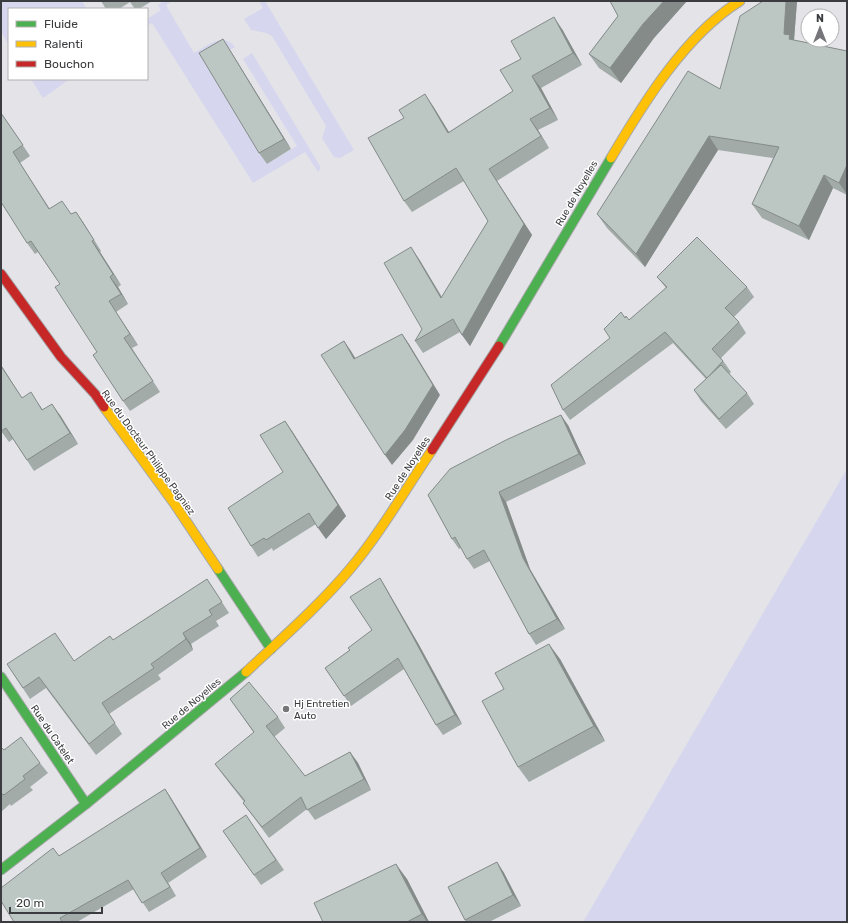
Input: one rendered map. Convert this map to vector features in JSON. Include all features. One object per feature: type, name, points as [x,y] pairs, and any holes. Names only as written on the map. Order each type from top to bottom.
[{"type":"street","name":"Rue de Noyelles","points":[[1,870],[86,804],[241,676],[311,611],[350,569],[366,548],[490,362],[640,109],[667,71],[687,48],[710,25],[740,1]]},
{"type":"street","name":"Rue du Docteur Philippe Pagniez","points":[[1,274],[61,356],[95,394],[174,503],[271,649]]},
{"type":"street","name":"Rue du Catelet","points":[[1,677],[86,804]]},
{"type":"shaded area","points":[[1,1],[82,1],[86,8],[8,8],[8,43],[1,32]]},
{"type":"shaded area","points":[[164,1],[173,1],[166,5],[194,53],[220,40],[230,43],[235,47],[206,64],[267,164],[297,146],[243,59],[252,53],[320,166],[318,172],[305,152],[253,183],[152,23],[148,25],[148,18],[161,10],[158,5]]},
{"type":"shaded area","points":[[259,1],[265,1],[354,150],[340,158],[334,157],[322,138],[326,126],[272,36],[266,33],[251,30],[244,19],[263,8]]},
{"type":"shaded area","points":[[32,80],[69,80],[43,98]]},
{"type":"shaded area","points":[[847,469],[847,922],[583,922]]},
{"type":"building","points":[[610,1],[664,1],[643,24],[610,68],[589,54],[618,16]]},
{"type":"building","points":[[763,1],[786,1],[784,34],[790,35],[789,39],[800,41],[800,48],[832,48],[847,51],[847,165],[839,183],[824,175],[799,226],[752,204],[779,147],[709,136],[636,254],[597,214],[688,71],[720,89],[740,16]]},
{"type":"building","points":[[554,17],[573,53],[532,76],[550,108],[530,119],[541,136],[489,169],[524,224],[462,335],[453,319],[415,341],[422,329],[384,263],[411,247],[441,298],[488,221],[456,168],[404,201],[368,138],[404,118],[399,110],[425,94],[448,133],[513,91],[500,70],[521,59],[511,41]]},
{"type":"building","points":[[223,39],[284,139],[259,153],[199,53]]},
{"type":"building","points":[[1,113],[23,145],[13,152],[49,209],[62,201],[71,214],[76,212],[113,274],[110,277],[121,294],[109,301],[130,334],[124,338],[153,381],[123,401],[93,355],[97,352],[55,287],[60,284],[31,241],[27,243],[1,202]]},
{"type":"building","points":[[697,237],[747,287],[725,308],[739,322],[712,349],[723,361],[707,378],[665,332],[563,410],[551,385],[610,338],[604,329],[621,312],[625,318],[626,316],[629,320],[667,287],[657,277]]},
{"type":"building","points":[[402,334],[433,385],[405,430],[385,455],[321,355],[344,341],[354,359]]},
{"type":"building","points":[[721,365],[747,393],[719,419],[694,390]]},
{"type":"building","points":[[1,366],[22,398],[31,392],[42,410],[52,404],[70,433],[27,460],[6,428],[1,431]]},
{"type":"building","points":[[561,415],[579,454],[499,492],[523,558],[557,619],[529,634],[484,550],[467,559],[455,537],[452,539],[428,495],[450,469],[506,440]]},
{"type":"building","points":[[285,421],[338,505],[318,528],[309,513],[266,540],[264,538],[251,546],[228,508],[283,472],[260,435]]},
{"type":"building","points":[[380,578],[455,715],[436,725],[398,658],[344,696],[325,668],[350,650],[348,648],[372,630],[350,597]]},
{"type":"building","points":[[207,579],[222,602],[209,610],[212,615],[183,633],[186,639],[151,664],[154,668],[102,703],[115,723],[89,744],[39,677],[23,688],[7,664],[55,633],[74,661],[110,636],[113,640]]},
{"type":"building","points":[[549,644],[594,726],[518,767],[482,701],[504,689],[495,673]]},
{"type":"building","points":[[249,682],[278,717],[266,726],[305,776],[350,752],[364,779],[307,810],[301,797],[262,827],[243,803],[245,801],[215,764],[254,732],[230,699]]},
{"type":"building","points":[[21,737],[40,763],[23,776],[25,779],[4,795],[1,795],[1,747],[4,750]]},
{"type":"building","points":[[165,789],[200,848],[161,873],[170,887],[142,903],[128,880],[60,918],[62,922],[14,922],[1,901],[1,888],[53,848],[59,856]]},
{"type":"building","points":[[246,815],[276,860],[254,875],[223,831]]},
{"type":"building","points":[[497,862],[513,895],[465,920],[448,887]]},
{"type":"building","points":[[396,864],[422,914],[407,922],[323,922],[314,903]]},
{"type":"traffic: fast","points":[[499,346],[611,158]]},
{"type":"traffic: fast","points":[[218,569],[271,649]]},
{"type":"traffic: fast","points":[[1,870],[86,804],[246,672]]},
{"type":"traffic: fast","points":[[1,677],[86,804]]},
{"type":"traffic: slow","points":[[611,158],[651,94],[683,51],[720,15],[740,1]]},
{"type":"traffic: slow","points":[[104,407],[174,503],[218,569]]},
{"type":"traffic: slow","points":[[246,672],[313,609],[350,569],[382,526],[432,450]]},
{"type":"traffic: jam","points":[[1,274],[61,357],[95,394],[104,407]]},
{"type":"traffic: jam","points":[[432,450],[499,346]]},
{"type":"place","name":"Hj Entretien Auto","points":[[286,709]]}]
